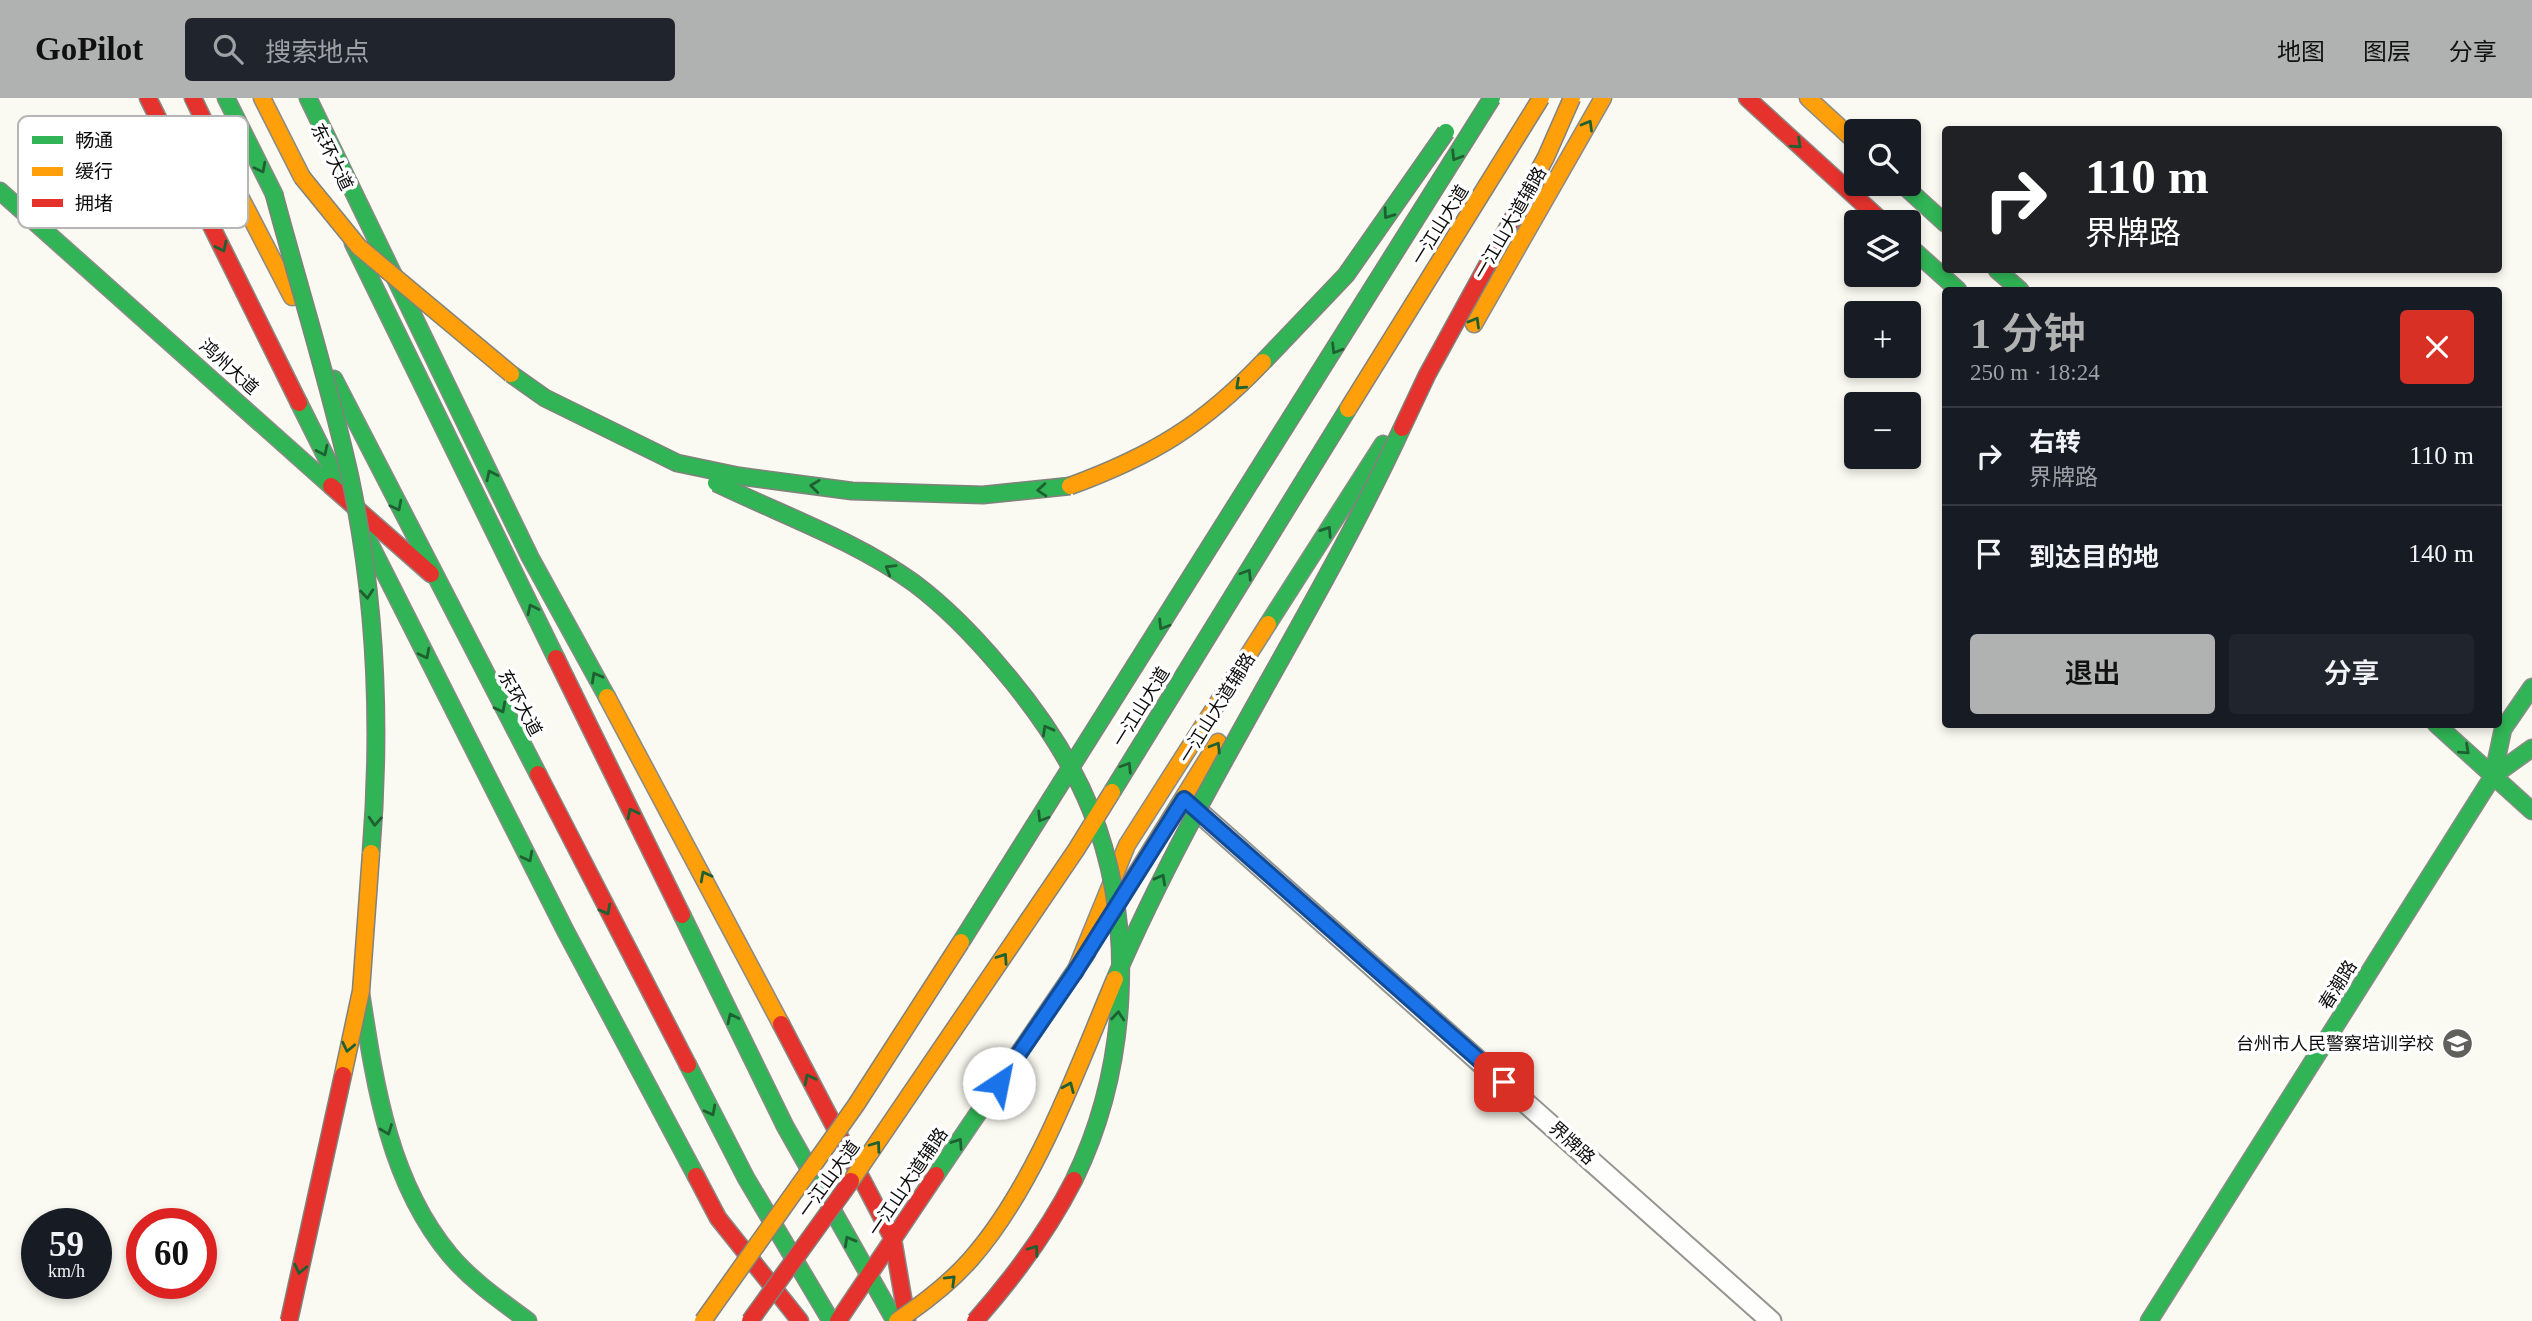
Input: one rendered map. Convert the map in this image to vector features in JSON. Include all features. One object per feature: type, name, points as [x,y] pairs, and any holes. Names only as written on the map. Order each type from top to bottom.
[{"type":"main road","points":[[148,98],[157,116]]},
{"type":"main road","name":"东环大道","points":[[184,98],[195,116]]},
{"type":"main road","points":[[193,98],[202,116]]},
{"type":"main road","points":[[226,98],[235,116]]},
{"type":"main road","points":[[262,98],[302,177],[359,247],[488,358],[545,398],[873,559],[935,600],[971,633],[1040,717],[1077,783],[1102,841],[1115,901],[1120,956],[1119,1017],[1106,1091],[1083,1164],[1058,1217],[1000,1296],[975,1321]]},
{"type":"main road","points":[[307,98],[530,557],[709,884],[893,1239],[907,1321]]},
{"type":"main road","name":"一江山大道","points":[[703,1321],[856,1105],[1040,820],[1492,98]]},
{"type":"main road","name":"一江山大道","points":[[750,1321],[898,1115],[1076,850],[1541,98]]},
{"type":"main road","points":[[896,1321],[935,1294],[971,1259],[991,1233],[1030,1168],[1063,1101],[1150,898],[1362,515],[1427,375],[1546,157],[1572,98]]},
{"type":"main road","name":"一江山大道辅路","points":[[838,1321],[1075,972],[1184,799],[1452,362],[1603,98]]},
{"type":"main road","points":[[1746,98],[1870,210]]},
{"type":"main road","points":[[1808,98],[1844,131]]},
{"type":"main road","points":[[677,463],[787,483],[905,494],[983,495],[1060,489],[1117,469],[1175,439],[1239,387],[1346,275],[1454,120]]},
{"type":"main road","name":"东环大道","points":[[301,138],[785,1126],[896,1321]]},
{"type":"main road","points":[[248,142],[274,194],[350,477],[367,585],[378,766],[361,991],[289,1321]]},
{"type":"main road","name":"鸿州大道","points":[[0,191],[18,207]]},
{"type":"main road","points":[[1916,196],[1942,219]]},
{"type":"main road","name":"东环大道","points":[[248,211],[431,574],[746,1178],[831,1321]]},
{"type":"main road","name":"鸿州大道","points":[[42,228],[431,574]]},
{"type":"main road","points":[[212,228],[565,930],[718,1218],[800,1321]]},
{"type":"main road","points":[[1921,257],[1955,287]]},
{"type":"main road","points":[[2000,273],[2017,287]]},
{"type":"main road","points":[[1075,972],[1127,845],[1427,375]]},
{"type":"main road","name":"春潮路","points":[[2502,724],[2532,687]]},
{"type":"main road","points":[[2440,728],[2532,811]]},
{"type":"main road","name":"春潮路","points":[[2149,1321],[2493,776],[2500,728]]},
{"type":"main road","points":[[2501,728],[2531,751]]},
{"type":"main road","name":"春潮路","points":[[2493,776],[2531,751]]},
{"type":"main road","points":[[361,991],[379,1108],[415,1202],[451,1256],[477,1281],[528,1321]]},
{"type":"street","name":"界牌路","points":[[1184,799],[1771,1321]]},
{"type":"traffic: fast","points":[[226,98],[235,116]]},
{"type":"traffic: fast","points":[[308,98],[530,557],[607,697]]},
{"type":"traffic: fast","points":[[961,942],[1492,98]]},
{"type":"traffic: fast","points":[[1263,362],[1346,275],[1446,132]]},
{"type":"traffic: fast","points":[[248,142],[274,194]]},
{"type":"traffic: fast","points":[[0,191],[18,207]]},
{"type":"traffic: fast","points":[[274,194],[342,441],[366,570],[376,712],[371,853]]},
{"type":"traffic: fast","points":[[1915,196],[1942,220]]},
{"type":"traffic: fast","points":[[42,228],[331,486]]},
{"type":"traffic: fast","points":[[353,243],[556,658]]},
{"type":"traffic: fast","points":[[1921,257],[1955,287]]},
{"type":"traffic: fast","points":[[2000,273],[2017,287]]},
{"type":"traffic: fast","points":[[511,374],[545,398],[677,463],[739,476],[852,491],[983,495],[1070,486]]},
{"type":"traffic: fast","points":[[334,379],[538,774]]},
{"type":"traffic: fast","points":[[299,403],[343,491]]},
{"type":"traffic: fast","points":[[1112,792],[1348,409]]},
{"type":"traffic: fast","points":[[1115,979],[1182,839],[1332,567],[1402,428]]},
{"type":"traffic: fast","points":[[1268,624],[1383,444]]},
{"type":"traffic: fast","points":[[716,483],[842,541],[891,568],[926,592],[949,612],[1014,684],[1052,735],[1083,791],[1106,854],[1115,901],[1120,948],[1120,996],[1106,1092],[1092,1137],[1074,1180]]},
{"type":"traffic: fast","points":[[367,538],[565,930],[696,1176]]},
{"type":"traffic: fast","points":[[2149,1321],[2493,776],[2503,729],[2532,687]]},
{"type":"traffic: fast","points":[[2440,728],[2532,811]]},
{"type":"traffic: fast","points":[[2493,776],[2532,748]]},
{"type":"traffic: fast","points":[[682,915],[785,1126],[895,1321]]},
{"type":"traffic: fast","points":[[936,1175],[1087,953]]},
{"type":"traffic: fast","points":[[361,994],[379,1097],[388,1131],[412,1196],[429,1227],[450,1255],[487,1290],[528,1321]]},
{"type":"traffic: fast","points":[[688,1065],[746,1178],[831,1321]]},
{"type":"traffic: slow","points":[[262,98],[302,177]]},
{"type":"traffic: slow","points":[[1348,409],[1541,98]]},
{"type":"traffic: slow","points":[[1519,207],[1546,157],[1572,98]]},
{"type":"traffic: slow","points":[[1474,324],[1603,98]]},
{"type":"traffic: slow","points":[[1808,98],[1844,131]]},
{"type":"traffic: slow","points":[[302,177],[359,247],[511,374]]},
{"type":"traffic: slow","points":[[248,212],[292,297]]},
{"type":"traffic: slow","points":[[1070,486],[1126,463],[1175,436],[1219,404],[1263,362]]},
{"type":"traffic: slow","points":[[1075,972],[1127,845],[1268,624]]},
{"type":"traffic: slow","points":[[607,697],[781,1024]]},
{"type":"traffic: slow","points":[[1109,917],[1218,742]]},
{"type":"traffic: slow","points":[[851,1181],[1076,850],[1112,792]]},
{"type":"traffic: slow","points":[[343,1075],[361,991],[371,853]]},
{"type":"traffic: slow","points":[[703,1321],[856,1105],[961,942]]},
{"type":"traffic: slow","points":[[897,1321],[936,1293],[963,1268],[1016,1197],[1070,1088],[1115,979]]},
{"type":"traffic: jam","points":[[148,98],[157,116]]},
{"type":"traffic: jam","points":[[193,98],[202,116]]},
{"type":"traffic: jam","points":[[1747,98],[1870,210]]},
{"type":"traffic: jam","points":[[1402,428],[1427,375],[1519,207]]},
{"type":"traffic: jam","points":[[212,228],[299,403]]},
{"type":"traffic: jam","points":[[331,486],[431,574]]},
{"type":"traffic: jam","points":[[556,658],[682,915]]},
{"type":"traffic: jam","points":[[538,774],[688,1065]]},
{"type":"traffic: jam","points":[[781,1024],[893,1239],[907,1321]]},
{"type":"traffic: jam","points":[[289,1321],[343,1075]]},
{"type":"traffic: jam","points":[[838,1321],[936,1175]]},
{"type":"traffic: jam","points":[[696,1176],[718,1218],[800,1321]]},
{"type":"traffic: jam","points":[[975,1321],[1029,1254],[1074,1180]]},
{"type":"traffic: jam","points":[[750,1321],[851,1181]]},
{"type":"place","name":"台州市人民警察培训学校","points":[[2457,1044]]},
{"type":"route","points":[[999,1083],[1075,972],[1184,799],[1504,1082]]}]
